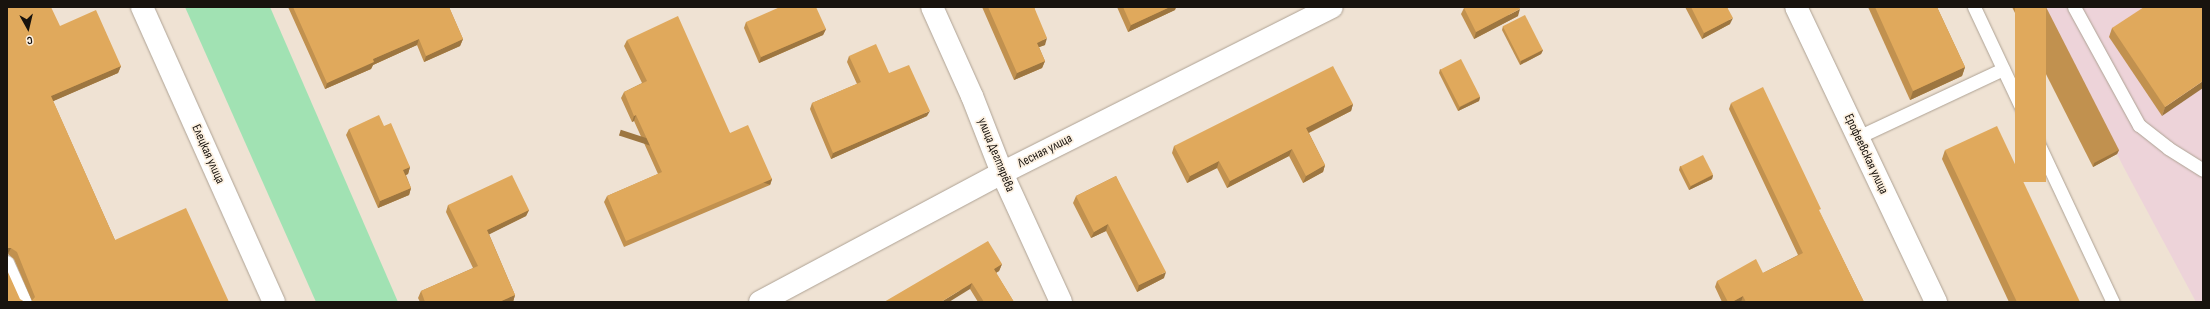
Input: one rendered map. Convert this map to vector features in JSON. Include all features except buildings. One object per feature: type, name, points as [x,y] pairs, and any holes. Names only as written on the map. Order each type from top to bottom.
[{"type":"street","name":"Елецкая улица","points":[[142,7],[274,302]]},
{"type":"street","name":"улица Дегтярёва","points":[[932,7],[972,96],[1002,173],[1061,302]]},
{"type":"street","name":"Лесная улица","points":[[760,302],[1002,173],[1332,7]]},
{"type":"street","name":"Ерофеевская улица","points":[[1796,7],[1936,302]]},
{"type":"lane","points":[[1974,7],[2113,302]]},
{"type":"lane","points":[[2074,7],[2139,125],[2168,148],[2203,170]]},
{"type":"lane","points":[[1858,137],[2003,69]]},
{"type":"lane","points":[[7,262],[25,302]]},
{"type":"shaded area","points":[[2043,7],[2203,7],[2203,302],[2196,302],[2123,166]]},
{"type":"green space","points":[[185,7],[270,7],[398,302],[316,302]]}]
